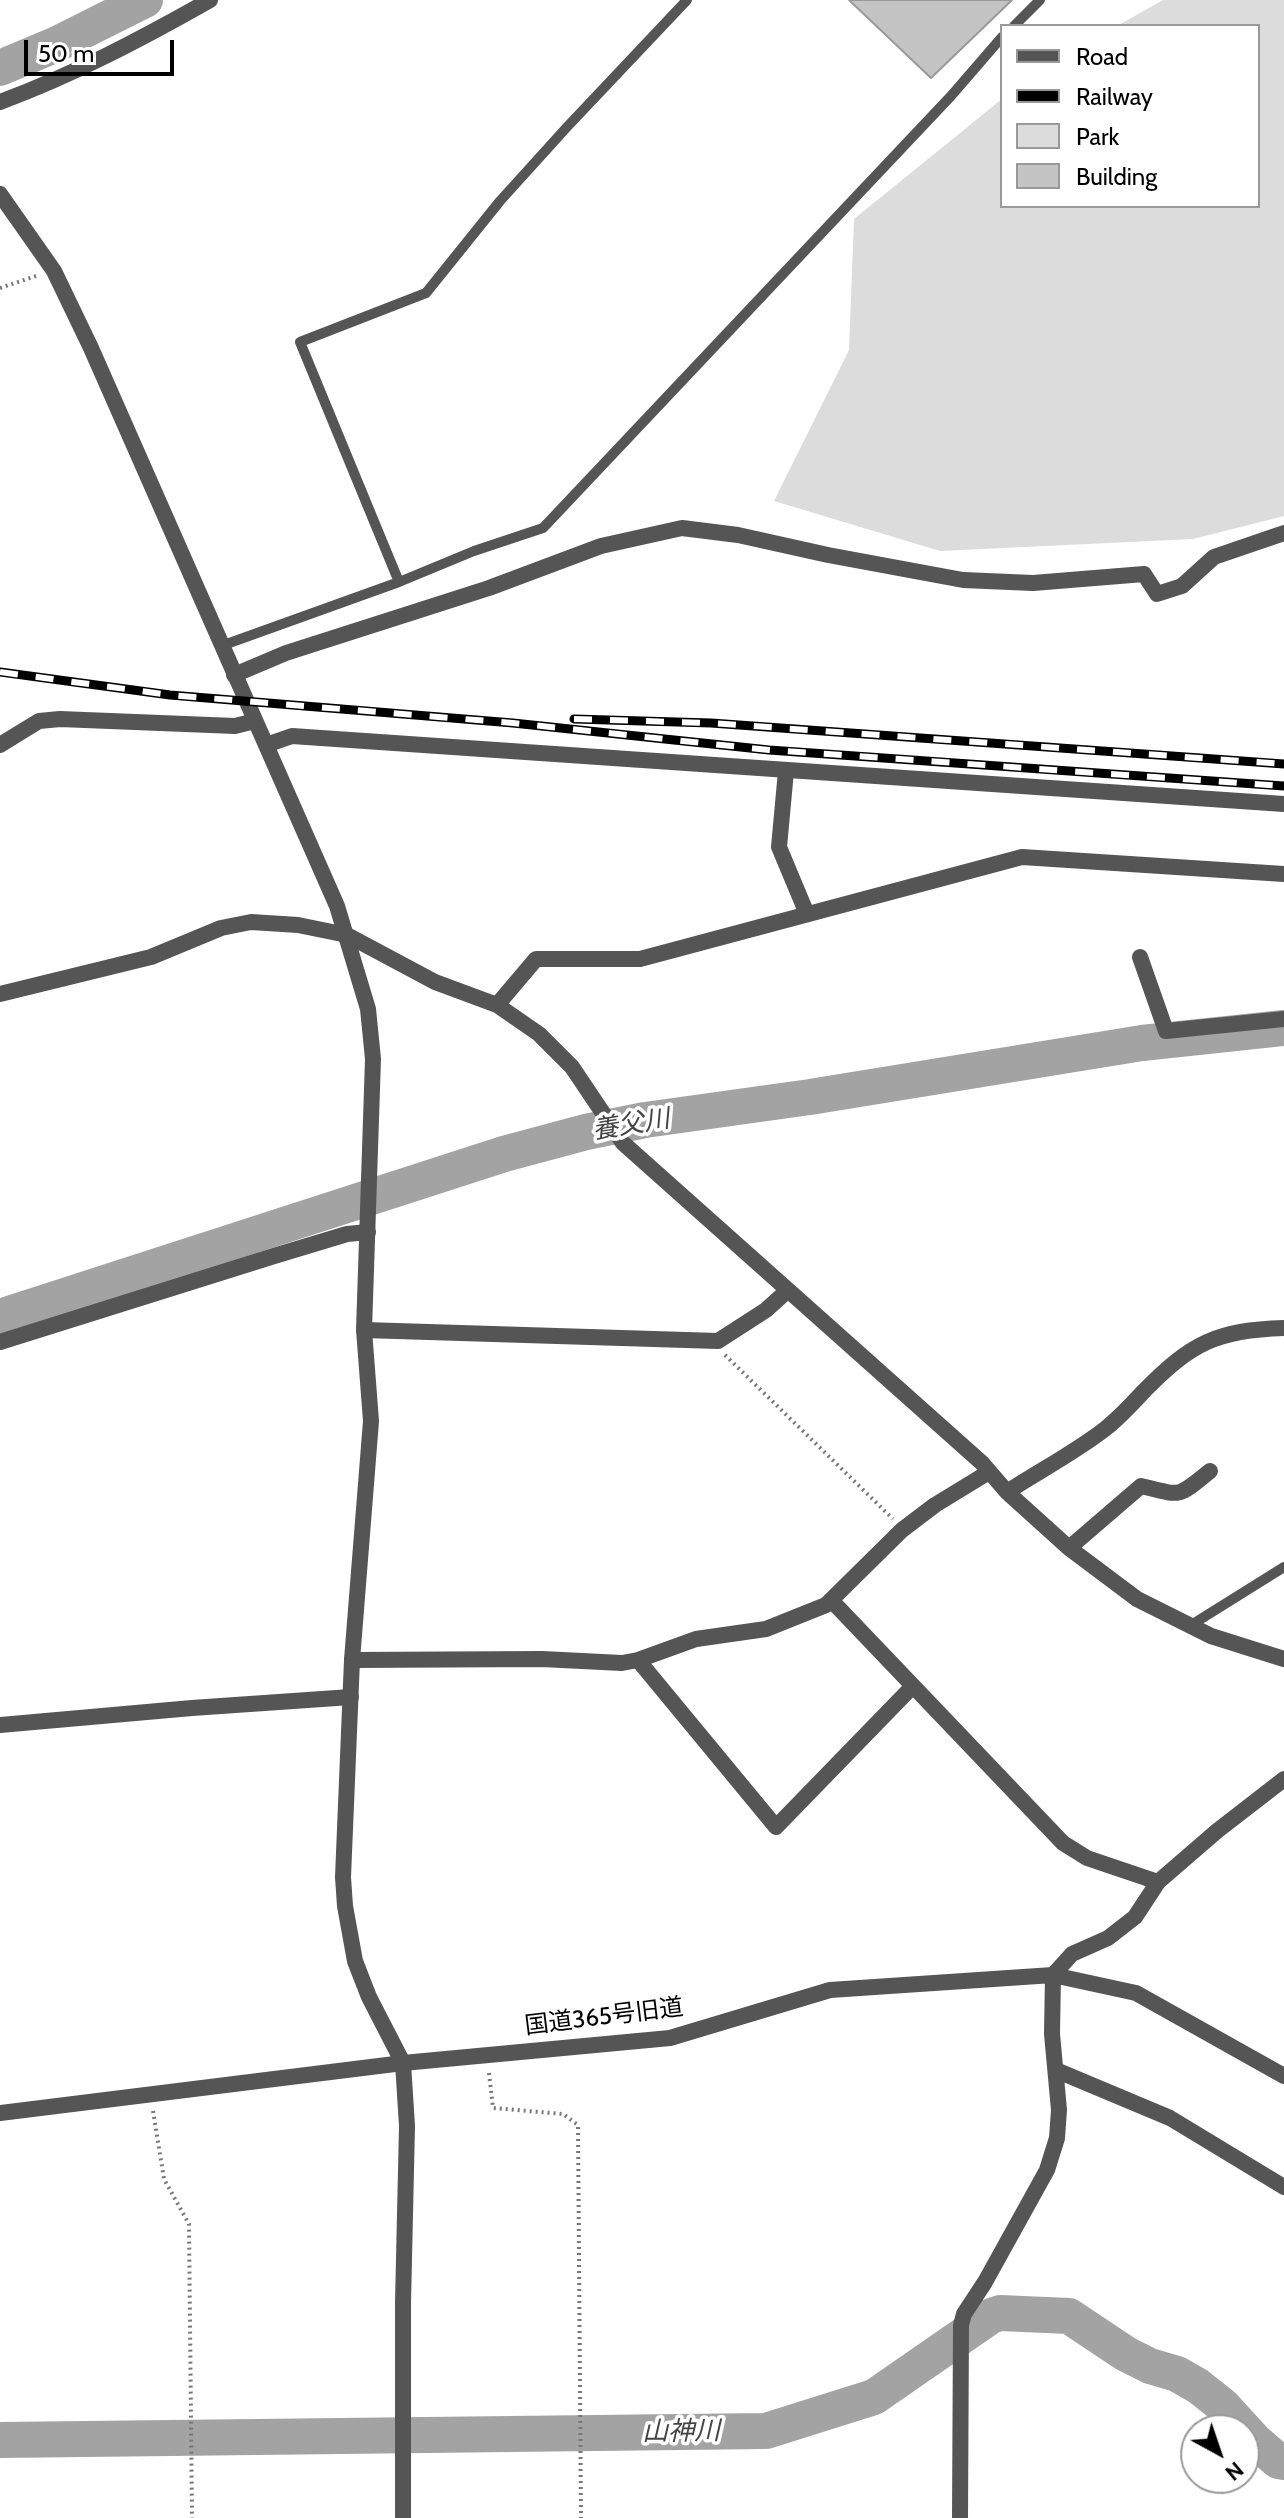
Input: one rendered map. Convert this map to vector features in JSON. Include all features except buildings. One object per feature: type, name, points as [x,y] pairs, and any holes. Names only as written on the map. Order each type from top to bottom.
[{"type":"street","points":[[0,102],[156,31],[210,0]]},
{"type":"street","points":[[0,194],[54,271],[91,348],[347,935],[368,1009],[372,1037],[364,1330],[371,1421],[352,1660],[343,1877],[347,1920],[360,1973],[403,2063],[407,2126],[403,2518]]},
{"type":"street","points":[[234,675],[286,653],[489,588],[601,546],[682,528],[738,535],[963,580],[1033,583],[1144,574],[1157,594],[1182,586],[1214,557],[1284,533]]},
{"type":"street","points":[[0,745],[39,721],[60,719],[235,726],[255,721]]},
{"type":"street","points":[[266,745],[292,736],[1284,804]]},
{"type":"street","points":[[786,771],[779,847],[807,914]]},
{"type":"street","points":[[497,1005],[536,959],[640,959],[1022,857],[1284,874]]},
{"type":"street","points":[[0,994],[151,957],[221,928],[251,922],[298,925],[347,935],[435,982],[497,1005],[539,1034],[572,1067],[623,1143],[982,1463],[1007,1492],[1069,1548],[1137,1599],[1188,1627],[1284,1659]]},
{"type":"street","points":[[1140,957],[1166,1031],[1284,1019]]},
{"type":"street","points":[[0,1342],[369,1226]]},
{"type":"street","points":[[364,1330],[718,1341],[766,1310],[787,1291]]},
{"type":"street","points":[[1007,1492],[1102,1432],[1192,1347],[1240,1331],[1284,1328]]},
{"type":"street","points":[[1069,1548],[1141,1486],[1176,1494],[1189,1489],[1210,1471]]},
{"type":"street","points":[[352,1660],[542,1659],[622,1663],[696,1639],[766,1629],[826,1605],[902,1530],[989,1472]]},
{"type":"street","points":[[831,1600],[1063,1843],[1087,1858],[1158,1882]]},
{"type":"street","points":[[638,1660],[776,1827],[913,1686]]},
{"type":"street","points":[[0,1725],[351,1697]]},
{"type":"street","points":[[960,2518],[961,2325],[964,2314],[1047,2170],[1057,2138],[1059,2110],[1058,2071],[1052,2034],[1053,1975],[1072,1954],[1108,1938],[1135,1917],[1158,1882],[1284,1779]]},
{"type":"street","name":"国道365号旧道","points":[[0,2113],[403,2063],[670,2038],[830,1990],[1053,1975],[1136,1993],[1284,2076]]},
{"type":"street","points":[[1058,2071],[1170,2118],[1284,2187]]},
{"type":"lane","points":[[399,582],[300,342],[426,293],[529,169],[687,0]]},
{"type":"lane","points":[[1016,24],[1040,0]]},
{"type":"lane","points":[[221,646],[543,528],[951,96],[1000,39]]},
{"type":"lane","points":[[1188,1627],[1284,1567]]},
{"type":"path","points":[[0,288],[54,271]]},
{"type":"path","points":[[718,1341],[726,1358],[887,1511],[902,1530]]},
{"type":"path","points":[[487,2054],[493,2108],[563,2114],[578,2125],[581,2518]]},
{"type":"path","points":[[151,2093],[164,2179],[189,2224],[192,2518]]},
{"type":"green space","points":[[1163,0],[1284,0],[1284,516],[1193,539],[940,551],[774,501],[849,350],[854,219],[1000,101],[1000,208],[1260,208],[1260,24],[1121,24]]},
{"type":"waterway","points":[[0,68],[57,44],[145,0]]},
{"type":"waterway","name":"養父川","points":[[0,1317],[504,1154],[586,1132],[645,1120],[810,1097],[1142,1043],[1284,1028]]},
{"type":"waterway","name":"山神川","points":[[0,2440],[766,2431],[874,2397],[991,2316],[1000,2313],[1069,2316],[1126,2354],[1150,2366],[1177,2374],[1198,2386],[1222,2405],[1254,2440],[1278,2461],[1284,2462]]},
{"type":"railway","points":[[0,672],[170,695],[513,723],[769,750],[1284,786]]},
{"type":"railway","points":[[574,719],[711,723],[1284,764]]}]
